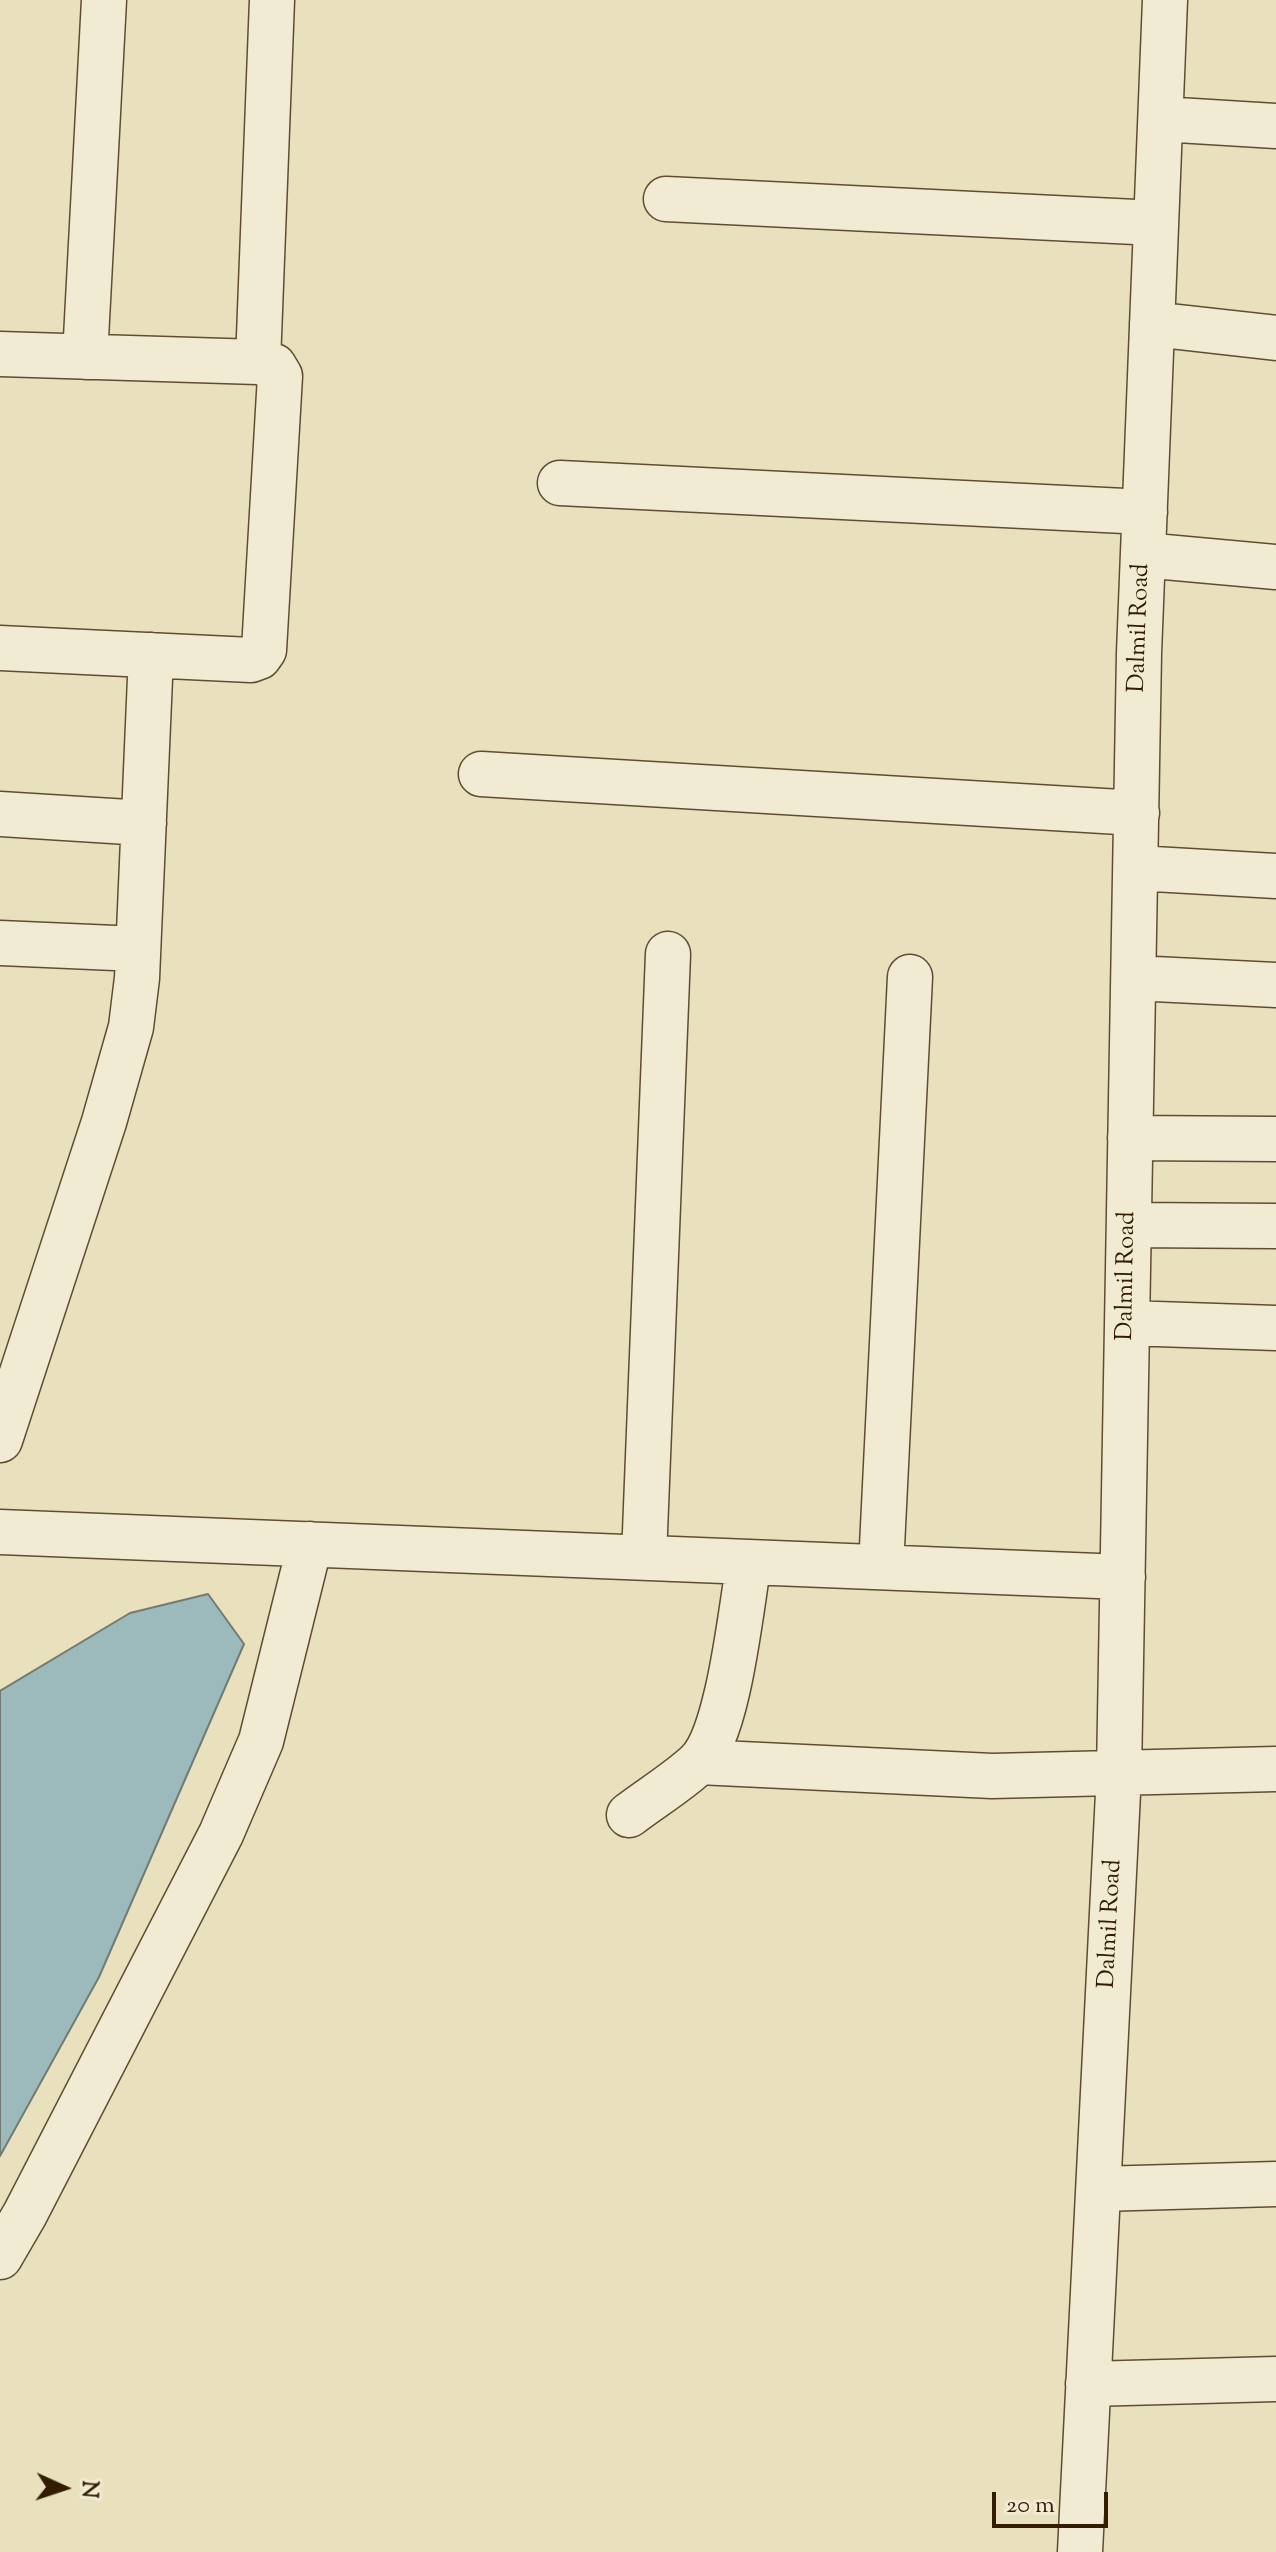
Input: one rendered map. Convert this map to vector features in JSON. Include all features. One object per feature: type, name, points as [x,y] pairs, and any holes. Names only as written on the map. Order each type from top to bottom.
[{"type":"street","points":[[85,357],[104,0]]},
{"type":"street","points":[[258,362],[272,0]]},
{"type":"street","name":"Dalmil Road","points":[[1080,2552],[1119,1773],[1143,555],[1165,0]]},
{"type":"street","points":[[1161,119],[1276,126]]},
{"type":"street","points":[[666,199],[1156,223]]},
{"type":"street","points":[[1152,324],[1276,338]]},
{"type":"street","points":[[0,354],[258,362],[274,366],[280,376],[264,650],[259,657],[251,660],[0,648]]},
{"type":"street","points":[[560,483],[1145,512]]},
{"type":"street","points":[[1143,555],[1276,567]]},
{"type":"street","points":[[0,1440],[104,1122],[131,1027],[138,949],[151,655]]},
{"type":"street","points":[[481,774],[1137,813]]},
{"type":"street","points":[[0,814],[144,823]]},
{"type":"street","points":[[1136,868],[1276,876]]},
{"type":"street","points":[[0,943],[138,949]]},
{"type":"street","points":[[644,1557],[668,954]]},
{"type":"street","points":[[881,1567],[910,977]]},
{"type":"street","points":[[1134,978],[1276,985]]},
{"type":"street","points":[[1130,1138],[1276,1139]]},
{"type":"street","points":[[1129,1225],[1276,1226]]},
{"type":"street","points":[[1127,1323],[1276,1328]]},
{"type":"street","points":[[0,1532],[1123,1577]]},
{"type":"street","points":[[0,2257],[33,2200],[221,1834],[261,1741],[310,1544]]},
{"type":"street","points":[[629,1815],[699,1762],[712,1740],[723,1709],[749,1562]]},
{"type":"street","points":[[699,1762],[992,1776],[1276,1769]]},
{"type":"street","points":[[1099,2189],[1276,2184]]},
{"type":"street","points":[[1088,2384],[1276,2379]]},
{"type":"water","points":[[208,1594],[244,1644],[99,1977],[0,2156],[0,1691],[130,1613]]}]
